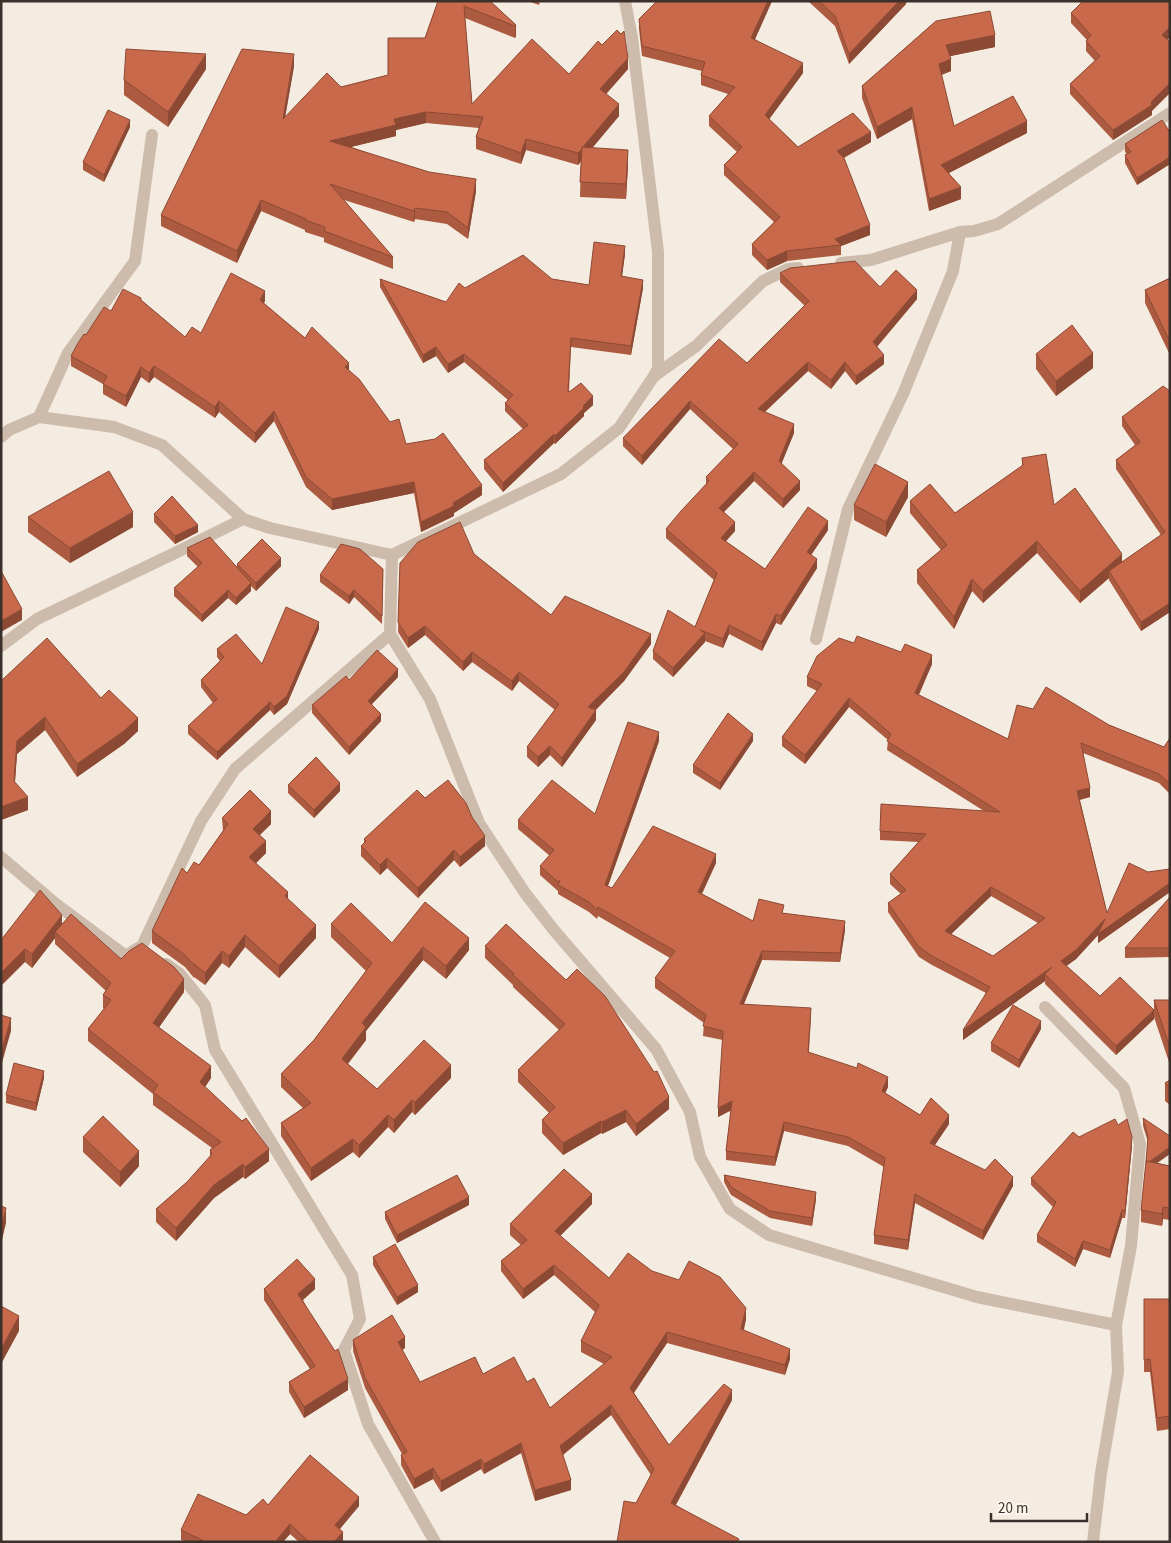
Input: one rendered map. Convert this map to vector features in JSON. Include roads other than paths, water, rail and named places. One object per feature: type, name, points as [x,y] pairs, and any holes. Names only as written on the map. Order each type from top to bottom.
[{"type":"street","points":[[1,437],[9,430],[39,418],[114,427],[162,445],[243,519],[270,528],[392,555],[562,474],[619,428],[658,368],[658,252],[632,38],[625,1]]},
{"type":"street","points":[[825,265],[871,260],[960,232],[974,231],[998,224],[1170,113]]},
{"type":"street","points":[[39,418],[68,353],[135,260],[152,135]]},
{"type":"street","points":[[816,638],[848,509],[903,394],[953,271],[960,232]]},
{"type":"street","points":[[654,376],[696,346],[763,281],[788,270],[806,267]]},
{"type":"street","points":[[1,646],[37,619],[176,554],[243,519]]},
{"type":"street","points":[[392,555],[390,634],[430,699],[480,823],[525,892],[553,929],[656,1049],[690,1112],[700,1158],[730,1209],[769,1235],[977,1297],[1116,1325]]},
{"type":"street","points":[[150,951],[201,821],[235,769],[390,634]]},
{"type":"street","points":[[1,857],[56,904],[126,956],[150,951],[180,974],[205,1005],[215,1050],[352,1274],[360,1319],[344,1350],[368,1424],[435,1542]]},
{"type":"street","points":[[1044,1007],[1124,1088],[1140,1144],[1131,1246],[1116,1325],[1118,1372],[1101,1472],[1093,1542]]}]
